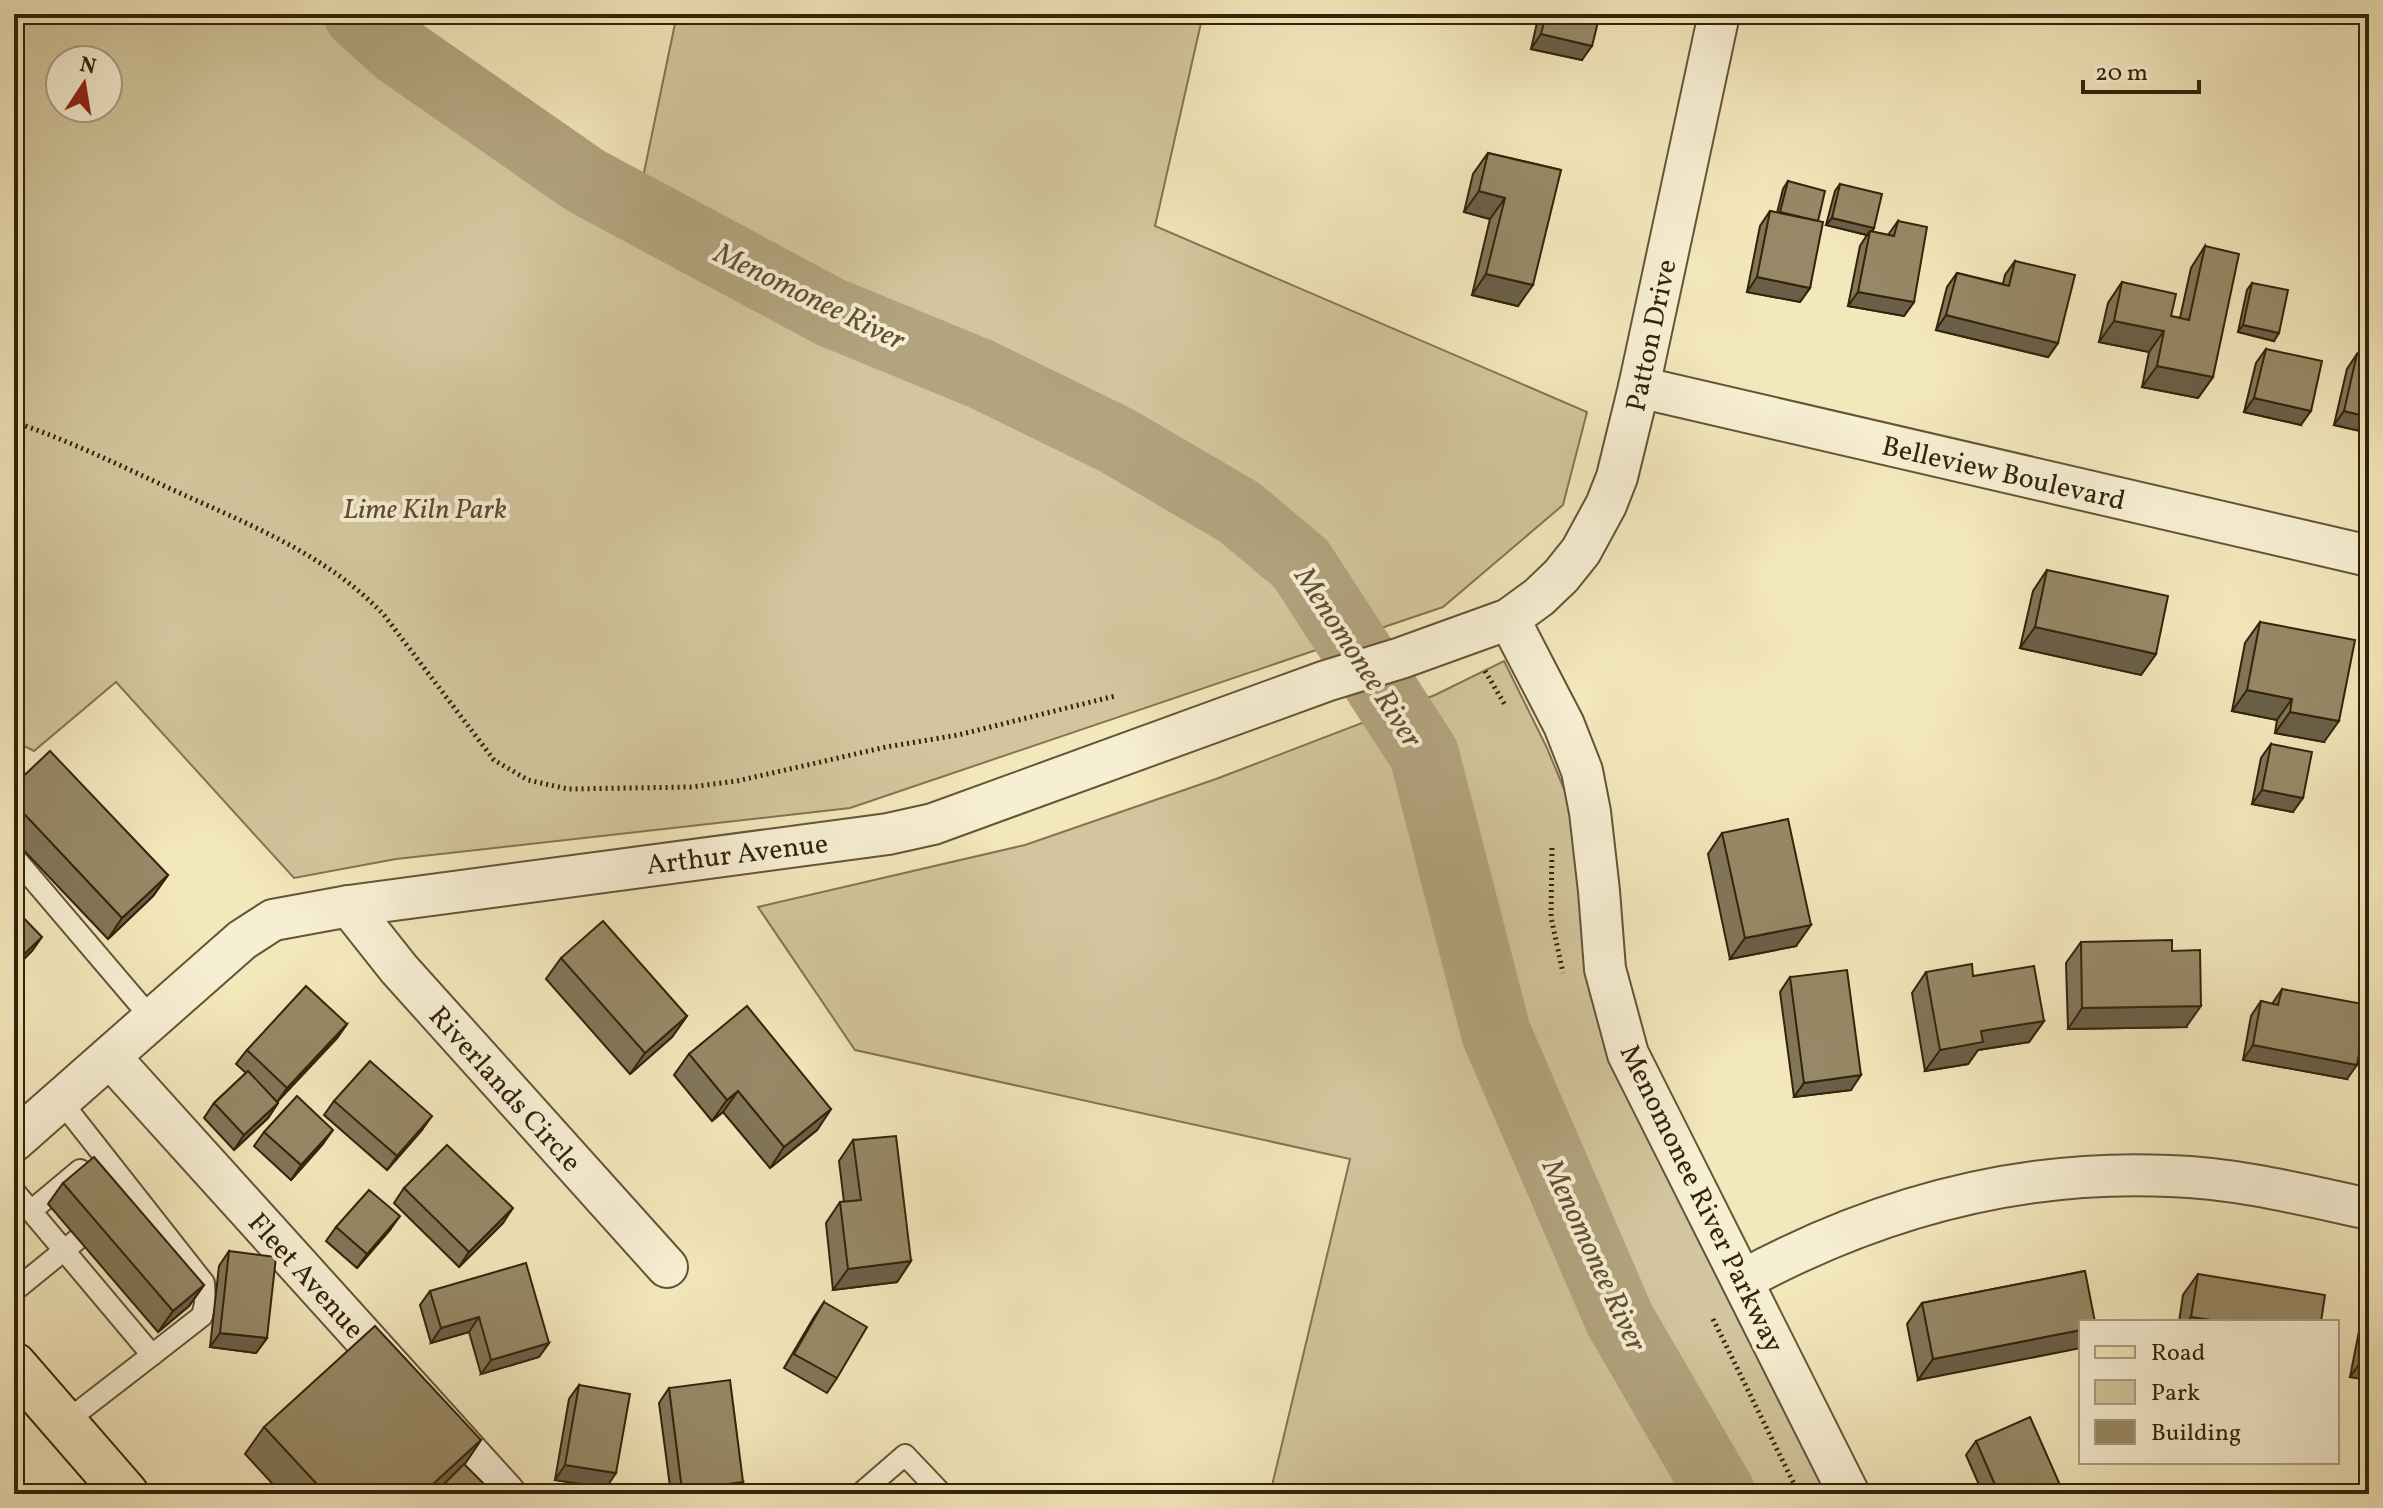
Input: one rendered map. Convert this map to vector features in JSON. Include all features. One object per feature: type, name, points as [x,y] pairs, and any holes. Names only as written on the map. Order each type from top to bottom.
[{"type":"main road","points":[[14,1365],[126,1494]]},
{"type":"street","name":"Patton Drive","points":[[1509,619],[1539,597],[1581,551],[1617,477],[1719,14]]},
{"type":"street","name":"Belleview Boulevard","points":[[1639,387],[2369,556]]},
{"type":"street","name":"Arthur Avenue","points":[[14,1141],[242,940],[273,920],[349,906],[888,834],[933,824],[1326,681],[1509,619]]},
{"type":"street","name":"Menomonee River Parkway","points":[[1509,619],[1564,725],[1582,771],[1598,875],[1605,969],[1628,1054],[1849,1494]]},
{"type":"street","name":"Riverlands Circle","points":[[349,906],[409,981],[667,1267]]},
{"type":"street","name":"Fleet Avenue","points":[[110,1057],[505,1494]]},
{"type":"street","points":[[1743,1280],[1789,1255],[1878,1218],[1959,1194],[2019,1183],[2092,1175],[2173,1176],[2248,1186],[2369,1209]]},
{"type":"lane","points":[[14,857],[152,1019]]},
{"type":"lane","points":[[60,1100],[101,1152],[127,1198],[179,1261],[204,1283],[205,1304],[202,1316],[64,1423]]},
{"type":"lane","points":[[31,1211],[101,1152]]},
{"type":"lane","points":[[14,1191],[31,1211],[71,1245],[99,1277],[125,1308],[152,1355]]},
{"type":"lane","points":[[14,1291],[71,1245]]},
{"type":"lane","points":[[860,1494],[905,1455],[942,1494]]},
{"type":"path","points":[[14,422],[55,436],[268,533],[334,572],[364,594],[384,615],[494,760],[549,787],[599,790],[691,787],[737,781],[886,747],[970,732],[1115,696]]},
{"type":"path","points":[[14,462],[19,487]]},
{"type":"green space","name":"Lime Kiln Park","points":[[14,14],[325,14],[381,54],[471,137],[630,227],[677,14],[1203,14],[1155,226],[1587,412],[1563,505],[1443,607],[850,808],[396,859],[294,878],[116,682],[34,751],[14,741]]},
{"type":"green space","points":[[1504,661],[1547,748],[1577,820],[1598,1008],[1835,1494],[1270,1494],[1350,1159],[855,1050],[758,907],[1025,845],[1216,779],[1435,695]]},
{"type":"building","points":[[1546,14],[1600,14],[1592,46],[1541,34]]},
{"type":"building","points":[[1488,153],[1561,170],[1533,285],[1486,274],[1505,198],[1479,191]]},
{"type":"building","points":[[1788,181],[1825,191],[1818,221],[1780,212]]},
{"type":"building","points":[[1840,184],[1882,194],[1874,228],[1832,218]]},
{"type":"building","points":[[1770,211],[1823,222],[1810,288],[1757,277]]},
{"type":"building","points":[[1898,221],[1927,227],[1914,302],[1858,292],[1870,231],[1894,236]]},
{"type":"building","points":[[2205,246],[2239,254],[2213,377],[2157,366],[2164,331],[2114,321],[2122,282],[2176,294],[2171,316],[2189,320]]},
{"type":"building","points":[[2015,261],[2075,275],[2058,343],[1946,315],[1957,273],[2009,286]]},
{"type":"building","points":[[2252,283],[2288,290],[2279,333],[2243,325]]},
{"type":"building","points":[[2266,349],[2322,361],[2311,411],[2254,398]]},
{"type":"building","points":[[2357,354],[2369,357],[2369,417],[2344,411]]},
{"type":"building","points":[[2047,570],[2168,596],[2156,654],[2035,627]]},
{"type":"building","points":[[2260,622],[2355,640],[2339,721],[2290,712],[2292,699],[2247,690]]},
{"type":"building","points":[[2271,744],[2312,752],[2303,798],[2262,790]]},
{"type":"building","points":[[50,751],[168,875],[122,918],[14,803],[14,785]]},
{"type":"building","points":[[1788,819],[1811,925],[1745,938],[1722,833]]},
{"type":"building","points":[[14,908],[42,937],[14,964]]},
{"type":"building","points":[[603,921],[687,1016],[645,1053],[561,958]]},
{"type":"building","points":[[2172,940],[2172,951],[2200,950],[2201,1006],[2082,1008],[2081,942]]},
{"type":"building","points":[[1972,964],[1973,976],[2034,966],[2044,1021],[1981,1031],[1983,1042],[1940,1050],[1926,972]]},
{"type":"building","points":[[1847,970],[1861,1075],[1804,1083],[1790,977]]},
{"type":"building","points":[[306,986],[347,1024],[287,1088],[247,1050]]},
{"type":"building","points":[[2282,989],[2368,1005],[2357,1065],[2253,1045],[2261,1001],[2278,1005]]},
{"type":"building","points":[[747,1006],[831,1109],[784,1147],[738,1091],[727,1100],[689,1054]]},
{"type":"building","points":[[370,1061],[432,1116],[397,1156],[334,1101]]},
{"type":"building","points":[[248,1071],[278,1103],[244,1135],[214,1103]]},
{"type":"building","points":[[297,1096],[333,1130],[301,1165],[264,1132]]},
{"type":"building","points":[[896,1136],[911,1261],[848,1269],[840,1202],[861,1200],[853,1140]]},
{"type":"building","points":[[447,1145],[513,1208],[469,1252],[404,1188]]},
{"type":"building","points":[[94,1157],[204,1285],[173,1311],[63,1183]]},
{"type":"building","points":[[369,1190],[400,1216],[367,1254],[336,1227]]},
{"type":"building","points":[[229,1251],[276,1257],[267,1338],[220,1333]]},
{"type":"building","points":[[526,1263],[549,1343],[491,1360],[479,1317],[441,1328],[430,1291]]},
{"type":"building","points":[[2085,1271],[2095,1320],[2079,1320],[2079,1330],[1933,1359],[1922,1303]]},
{"type":"building","points":[[2198,1274],[2325,1295],[2321,1320],[2212,1320],[2191,1317]]},
{"type":"building","points":[[824,1302],[867,1327],[837,1378],[794,1354]]},
{"type":"building","points":[[375,1326],[481,1440],[422,1494],[326,1494],[264,1427]]},
{"type":"building","points":[[2369,1335],[2369,1356],[2365,1356]]},
{"type":"building","points":[[730,1380],[743,1482],[682,1490],[669,1388]]},
{"type":"building","points":[[579,1385],[630,1394],[616,1473],[565,1465]]},
{"type":"building","points":[[2030,1417],[2064,1494],[1999,1494],[1976,1441]]},
{"type":"building","points":[[464,1464],[494,1494],[434,1494]]},
{"type":"building","points":[[514,1484],[524,1494],[504,1494]]},
{"type":"waterway","name":"Menomonee River","points":[[358,14],[399,51],[586,181],[830,312],[981,374],[1116,440],[1239,512],[1301,564],[1424,754],[1496,1033],[1620,1320],[1721,1494]]}]
